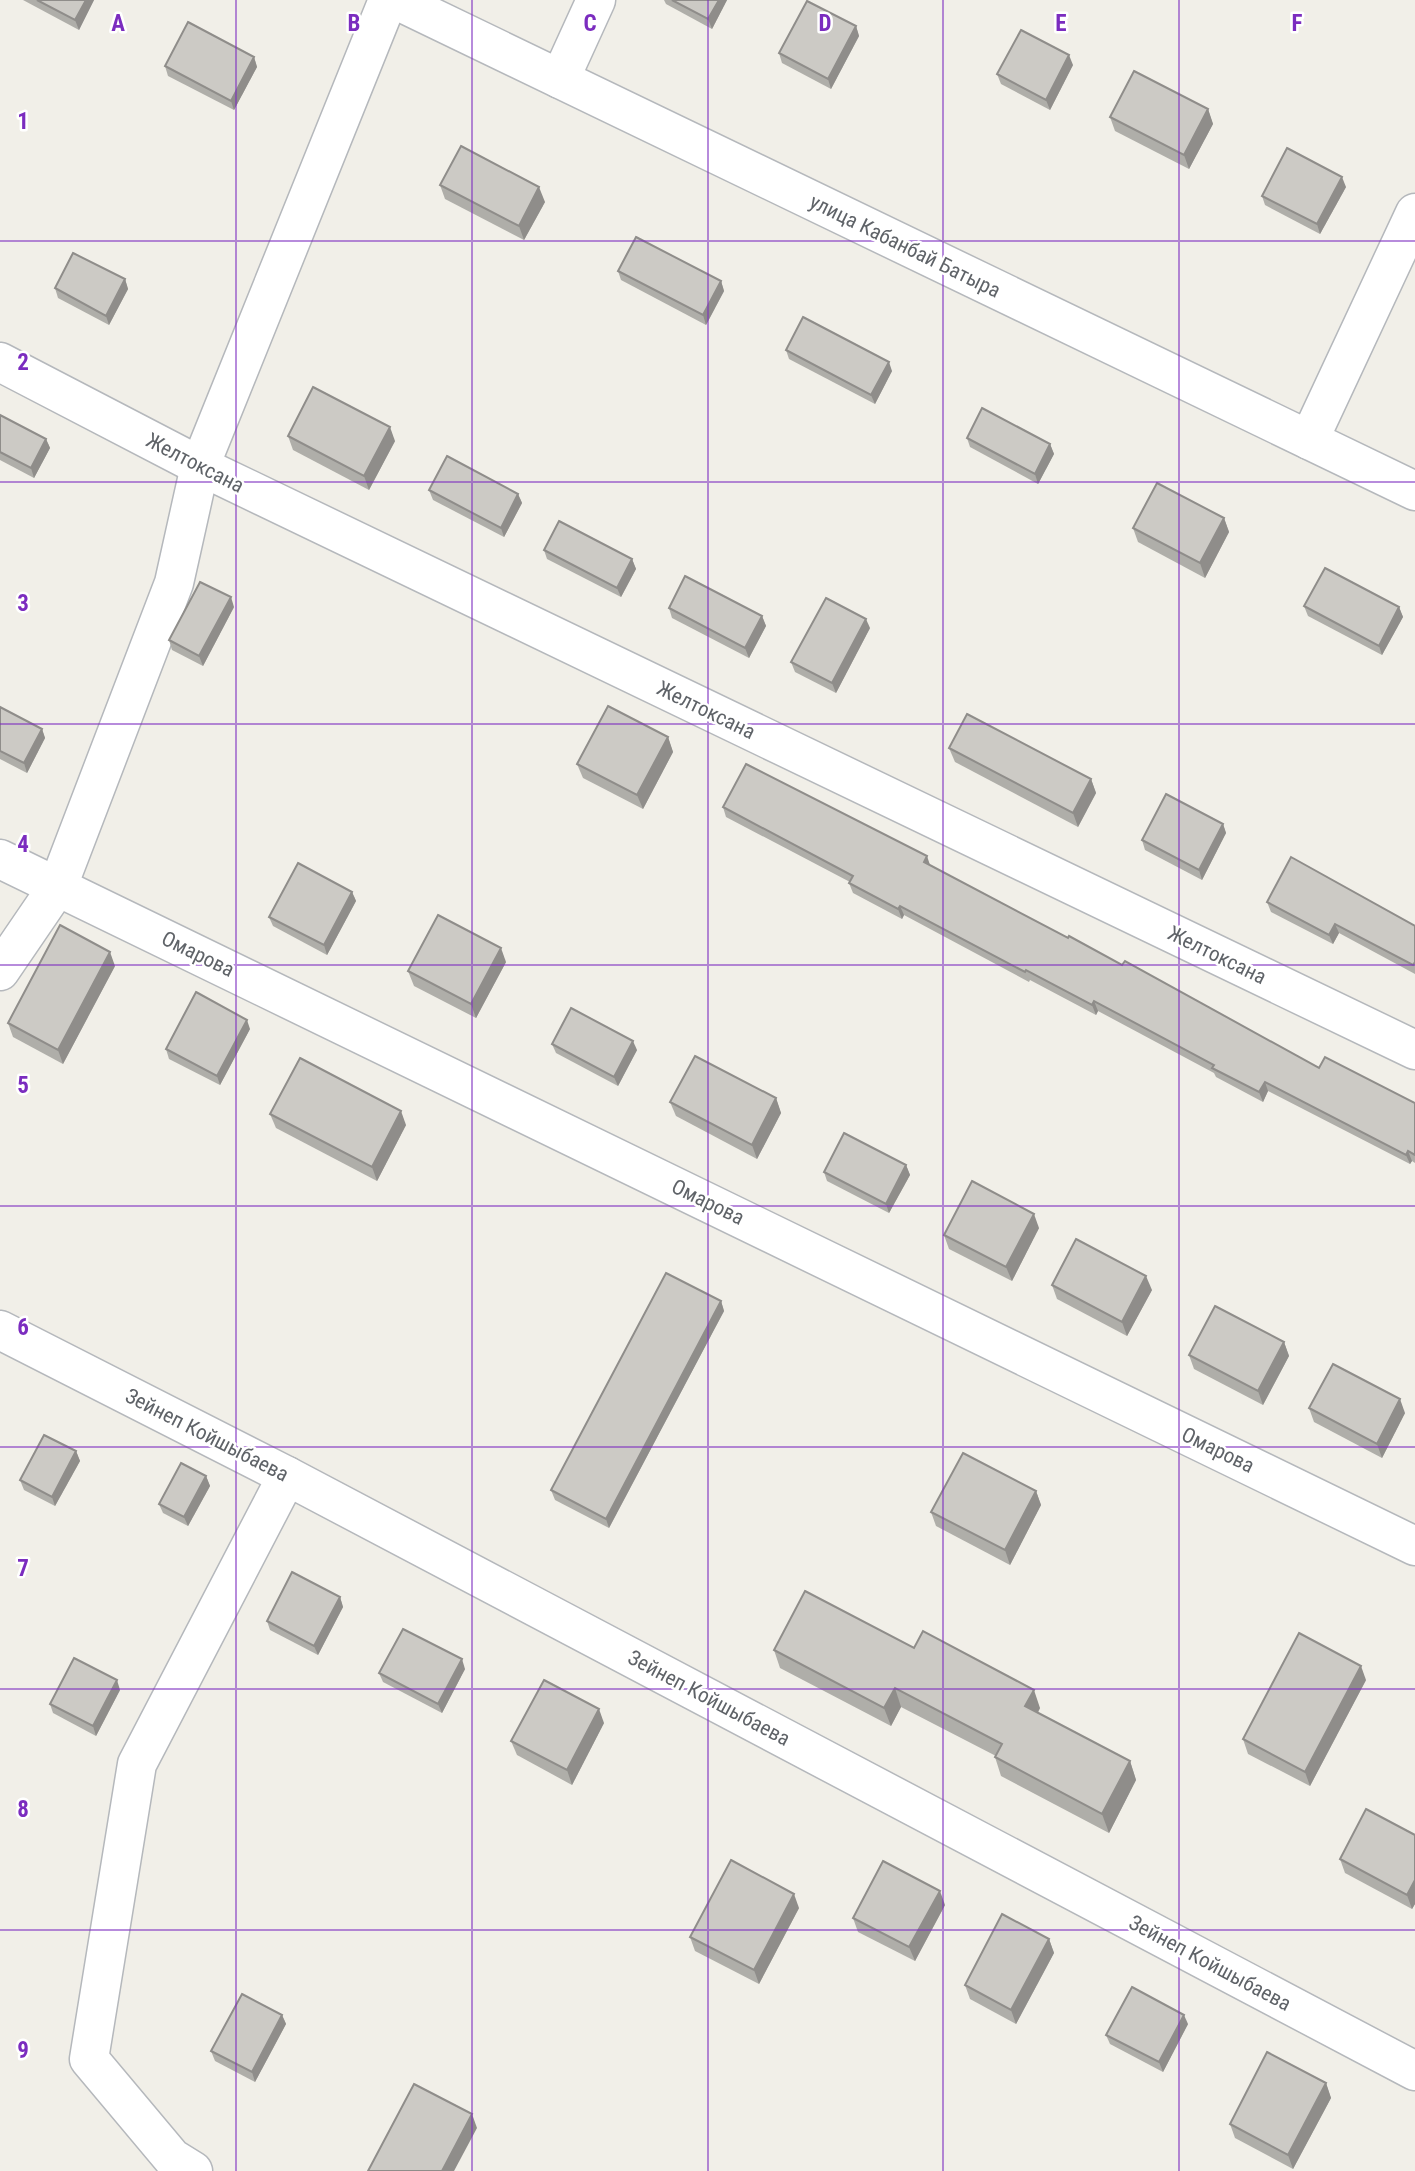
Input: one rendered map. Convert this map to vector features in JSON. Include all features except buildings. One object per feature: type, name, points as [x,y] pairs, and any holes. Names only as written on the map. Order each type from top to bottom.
[{"type":"street","points":[[0,971],[58,886],[174,583],[200,466],[388,0]]},
{"type":"street","name":"улица Кабанбай Батыра","points":[[396,0],[1415,491]]},
{"type":"street","points":[[560,79],[596,0]]},
{"type":"street","points":[[1309,440],[1415,213]]},
{"type":"street","name":"Желтоксана","points":[[0,362],[200,466],[1415,1051]]},
{"type":"street","name":"Омарова","points":[[0,859],[1415,1546]]},
{"type":"street","name":"Зейнеп Койшыбаева","points":[[0,1330],[287,1476],[1415,2071]]},
{"type":"street","points":[[193,2171],[172,2158],[89,2059],[137,1764],[287,1476]]}]
